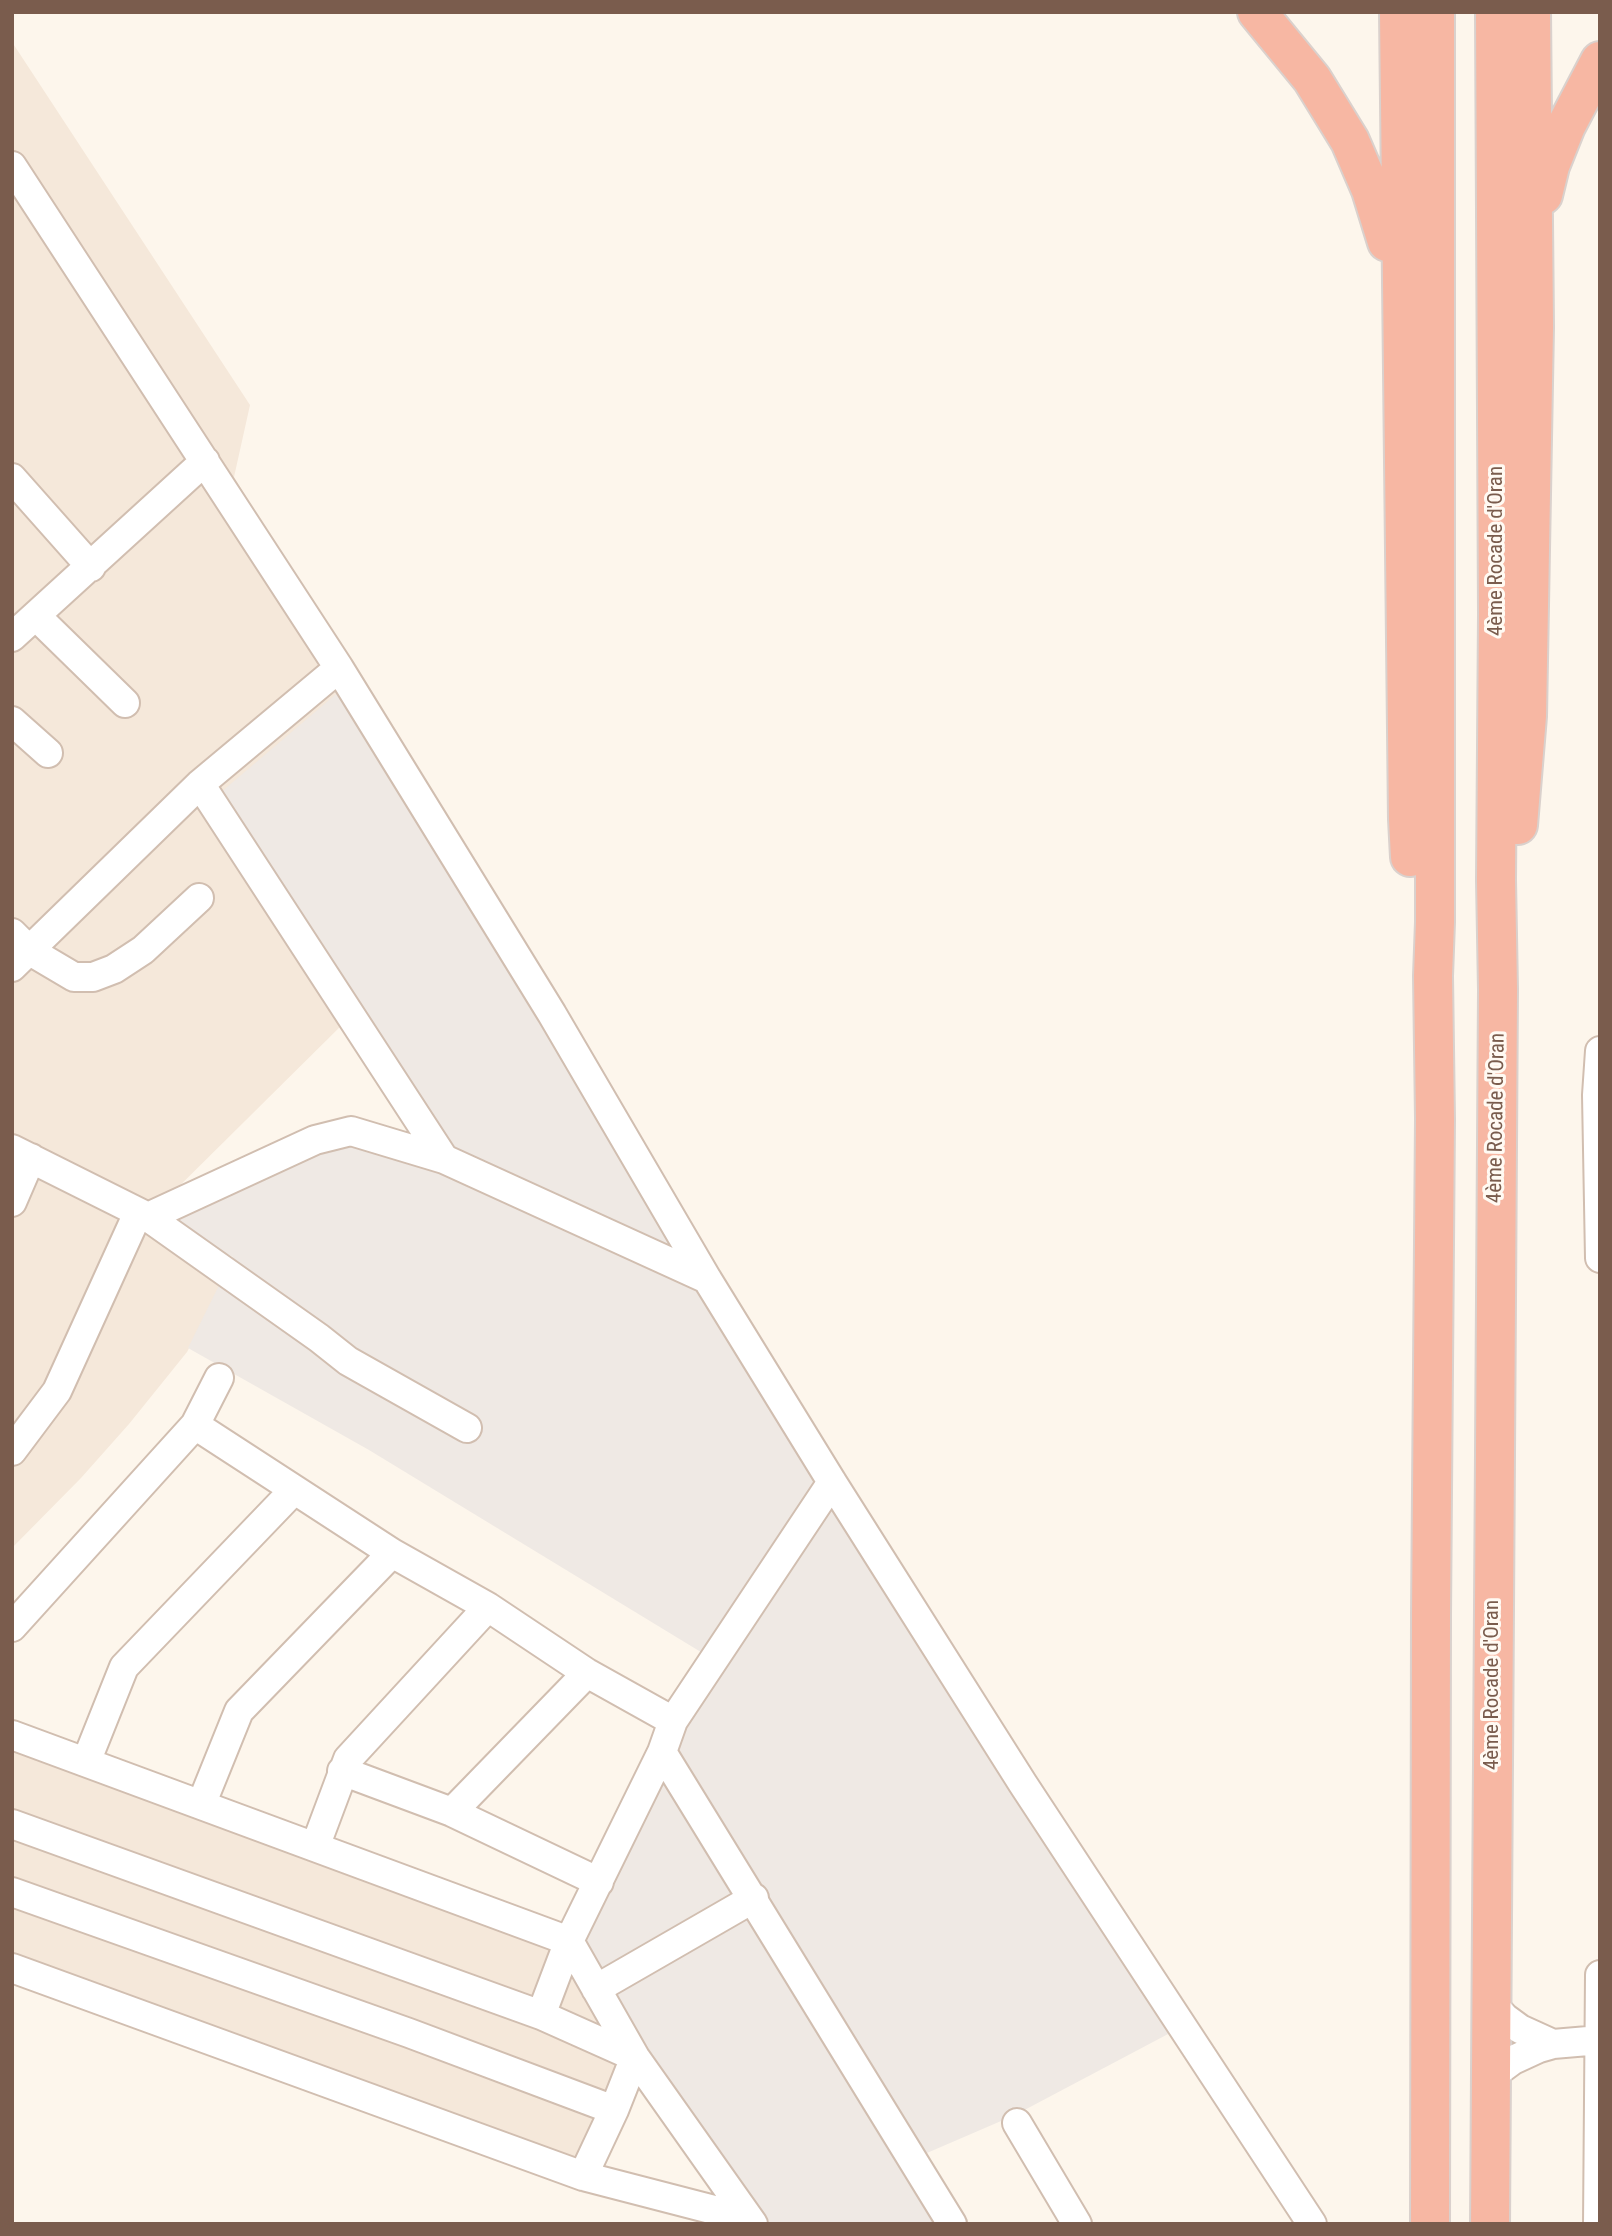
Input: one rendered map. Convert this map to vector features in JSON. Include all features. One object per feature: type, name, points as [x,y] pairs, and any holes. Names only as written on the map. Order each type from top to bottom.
[{"type":"highway","points":[[1257,12],[1312,79],[1349,141],[1371,190],[1401,299]]},
{"type":"highway","points":[[1399,12],[1408,819],[1418,985],[1435,1119]]},
{"type":"highway","points":[[1430,2224],[1435,1119],[1435,12]]},
{"type":"highway","name":"4ème Rocade d'Oran","points":[[1490,2224],[1498,990],[1495,12]]},
{"type":"highway","points":[[1498,990],[1522,795],[1527,716],[1534,327],[1531,12]]},
{"type":"highway","points":[[1532,245],[1550,166],[1566,126],[1600,61]]},
{"type":"street","points":[[12,166],[339,668],[552,1014],[707,1279],[832,1482],[1031,1795],[1312,2224]]},
{"type":"street","points":[[12,637],[205,461]]},
{"type":"street","points":[[12,478],[91,567]]},
{"type":"street","points":[[36,616],[125,703]]},
{"type":"street","points":[[199,898],[143,950],[114,969],[93,977],[74,977],[18,950],[200,784],[339,668]]},
{"type":"street","points":[[12,720],[48,752]]},
{"type":"street","points":[[200,784],[444,1159]]},
{"type":"street","points":[[1600,1051],[1600,1258]]},
{"type":"street","points":[[12,1451],[57,1391],[143,1215],[315,1140],[351,1131],[444,1159],[707,1279]]},
{"type":"street","points":[[12,1202],[22,1154],[143,1215],[348,1361],[467,1428]]},
{"type":"street","points":[[12,1627],[195,1425],[219,1378]]},
{"type":"street","points":[[195,1425],[392,1553],[488,1607],[587,1673],[673,1721]]},
{"type":"street","points":[[541,2015],[569,1941],[662,1752],[673,1721],[832,1482]]},
{"type":"street","points":[[86,1762],[124,1667],[294,1490]]},
{"type":"street","points":[[201,1805],[239,1711],[392,1553]]},
{"type":"street","points":[[315,1847],[348,1759],[488,1607]]},
{"type":"street","points":[[452,1812],[587,1673]]},
{"type":"street","points":[[12,1735],[569,1941],[635,2057],[751,2222]]},
{"type":"street","points":[[662,1752],[952,2224]]},
{"type":"street","points":[[342,1771],[452,1812],[599,1882]]},
{"type":"street","points":[[12,1824],[541,2015],[635,2057]]},
{"type":"street","points":[[12,1892],[409,2033],[614,2110]]},
{"type":"street","points":[[596,1989],[754,1898]]},
{"type":"street","points":[[12,1968],[583,2176],[751,2222]]},
{"type":"street","points":[[1598,2224],[1600,1975]]},
{"type":"street","points":[[1493,2005],[1520,2029],[1553,2044]]},
{"type":"street","points":[[1490,2077],[1526,2053],[1553,2044],[1599,2040]]},
{"type":"street","points":[[583,2176],[635,2057]]},
{"type":"street","points":[[1017,2123],[1077,2224]]},
{"type":"shaded area","points":[[12,42],[250,405],[234,477],[357,678],[349,1018],[143,1222],[231,1271],[187,1352],[81,1478],[12,1548]]},
{"type":"shaded area","points":[[342,689],[1170,2033],[1015,2115],[913,2159],[952,2224],[763,2224],[568,1932],[714,1660],[369,1450],[188,1348],[233,1257],[163,1219],[342,1139],[443,1150],[213,799]]},
{"type":"shaded area","points":[[12,1751],[314,1858],[572,1955],[636,2070],[586,2171],[12,1963]]}]
